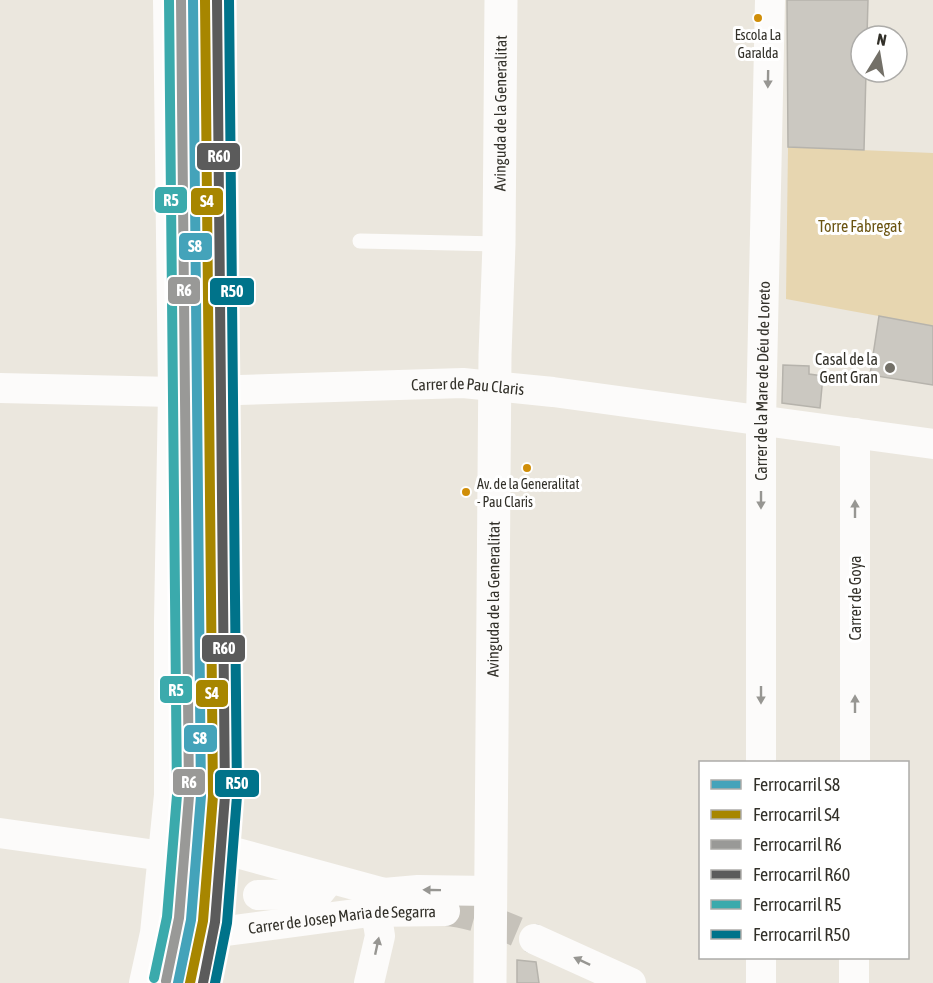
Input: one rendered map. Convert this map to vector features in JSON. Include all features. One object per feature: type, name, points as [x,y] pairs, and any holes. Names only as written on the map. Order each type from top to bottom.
[{"type":"main road","name":"Avinguda de la Generalitat","points":[[490,983],[494,386],[499,243],[501,0]]},
{"type":"street","points":[[168,0],[194,391],[199,578],[220,897],[203,934],[195,983]]},
{"type":"street","points":[[180,157],[199,132],[198,0]]},
{"type":"street","points":[[144,983],[155,933],[169,795],[169,622],[194,391],[214,275],[217,146],[216,0]]},
{"type":"street","name":"Carrer de la Mare de Déu de Loreto","points":[[761,761],[761,421],[770,0]]},
{"type":"street","name":"Carrer de Pau Claris","points":[[0,388],[194,391],[463,383],[933,444]]},
{"type":"street","points":[[180,983],[182,970],[220,897],[215,848],[225,623],[194,391]]},
{"type":"street","name":"Carrer de Goya","points":[[855,433],[855,761]]},
{"type":"street","points":[[0,833],[163,856]]},
{"type":"street","points":[[215,848],[384,892],[491,891]]},
{"type":"street","points":[[220,897],[318,894],[330,879]]},
{"type":"street","points":[[369,983],[380,936],[378,923],[370,912]]},
{"type":"street","name":"Carrer de Josep Maria de Segarra","points":[[203,934],[370,912],[446,912]]},
{"type":"street","points":[[534,939],[631,983]]},
{"type":"street","points":[[761,959],[761,983]]},
{"type":"street","points":[[854,959],[854,983]]},
{"type":"lane","points":[[360,241],[499,243]]},
{"type":"green space","name":"Torre Fabregat","points":[[788,147],[933,153],[933,326],[786,299]]},
{"type":"building","points":[[787,0],[868,0],[867,24],[849,24],[849,84],[866,84],[864,150],[788,147]]},
{"type":"building","points":[[879,316],[933,326],[933,385],[870,375]]},
{"type":"building","points":[[783,365],[809,366],[809,374],[823,376],[820,408],[782,403]]},
{"type":"building","points":[[517,960],[536,962],[539,983],[517,983]]},
{"type":"tunnel","points":[[445,911],[457,912],[502,925],[534,939]]},
{"type":"rail line","name":"R5","points":[[154,978],[167,917],[177,795],[169,0]]},
{"type":"rail line","name":"R6","points":[[166,981],[179,918],[189,796],[181,0]]},
{"type":"rail line","name":"S8","points":[[178,983],[191,920],[201,796],[193,0]]},
{"type":"rail line","name":"S4","points":[[190,983],[203,921],[213,796],[205,0]]},
{"type":"rail line","name":"R60","points":[[203,983],[215,922],[225,796],[217,0]]},
{"type":"rail line","name":"R50","points":[[215,983],[227,923],[237,796],[229,0]]},
{"type":"place","name":"Escola La Garalda","points":[[758,18]]},
{"type":"place","name":"Casal de la Gent Gran","points":[[890,368]]},
{"type":"place","name":"Av. de la Generalitat - Pau Claris","points":[[466,492]]}]
